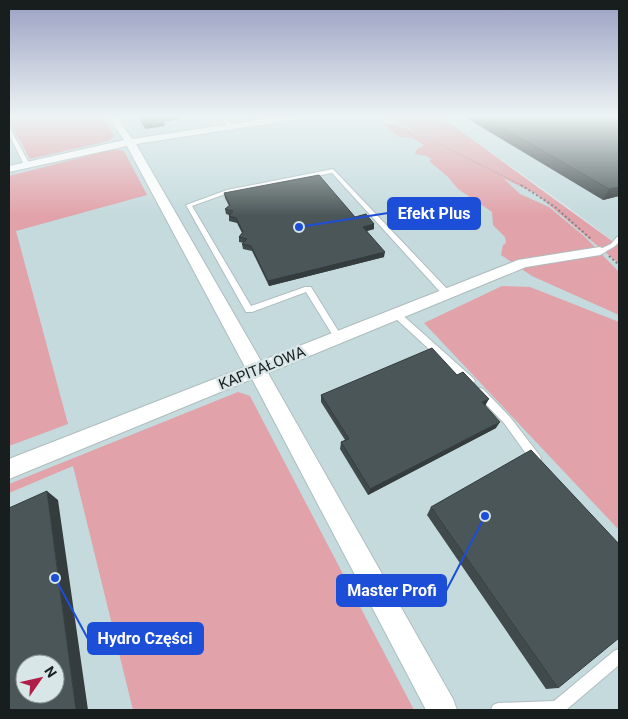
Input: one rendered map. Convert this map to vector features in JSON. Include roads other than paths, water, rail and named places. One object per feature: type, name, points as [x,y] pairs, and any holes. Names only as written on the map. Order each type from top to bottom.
[{"type":"street","points":[[9,170],[93,150]]},
{"type":"street","points":[[135,150],[442,710]]},
{"type":"street","name":"KAPITAŁOWA","points":[[9,470],[516,266],[533,261],[601,251]]},
{"type":"lane","points":[[19,150],[27,165]]},
{"type":"lane","points":[[338,338],[308,289],[249,310],[189,205],[227,192],[333,171],[447,294]]},
{"type":"lane","points":[[601,251],[613,245],[619,238]]},
{"type":"lane","points":[[396,314],[456,367],[507,420],[547,470]]},
{"type":"lane","points":[[498,710],[557,708],[619,656]]},
{"type":"place","name":"Efekt Plus","points":[[299,227]]},
{"type":"place","name":"Master Profi","points":[[485,516]]},
{"type":"place","name":"Hydro Części","points":[[55,578]]}]
